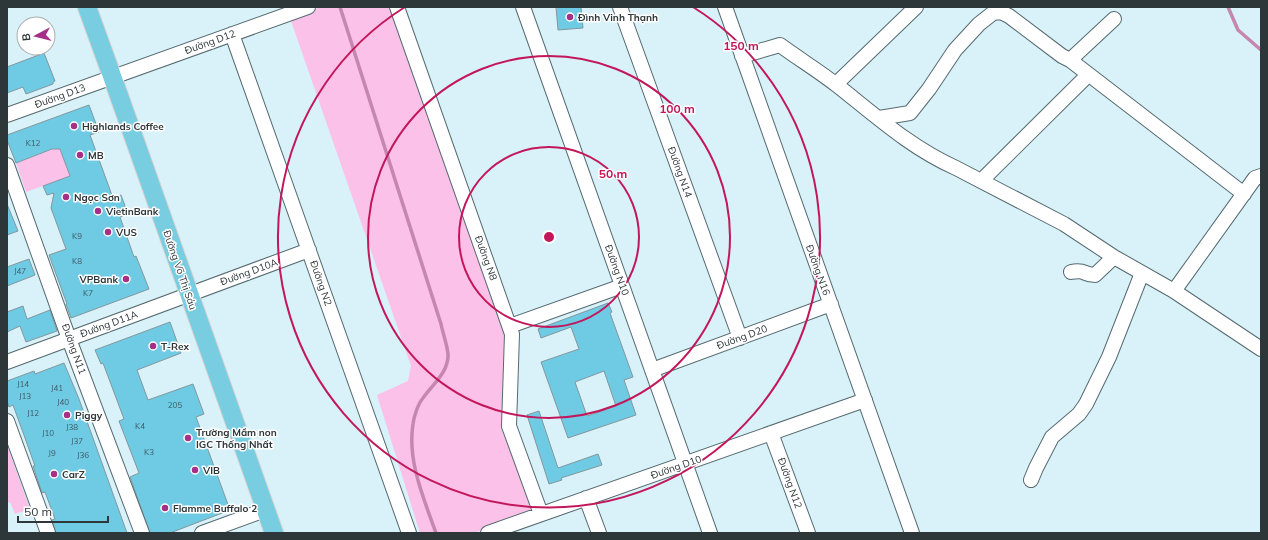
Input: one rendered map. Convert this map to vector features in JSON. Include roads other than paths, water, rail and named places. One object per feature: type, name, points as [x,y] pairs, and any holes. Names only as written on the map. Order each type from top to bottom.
[{"type":"main road","name":"Đường Võ Thị Sáu","points":[[87,7],[274,533]]},
{"type":"street","name":"Đường D12","points":[[112,76],[308,7]]},
{"type":"street","name":"Đường N8","points":[[397,7],[510,326],[512,334],[509,426],[541,514]]},
{"type":"street","name":"Đường N10","points":[[523,7],[710,533]]},
{"type":"street","name":"Đường N14","points":[[620,7],[740,338]]},
{"type":"street","name":"Đường N16","points":[[725,7],[912,533]]},
{"type":"street","points":[[836,84],[916,7]]},
{"type":"street","points":[[879,118],[910,113],[929,89],[955,50],[979,24],[992,13],[1001,12],[1009,16],[1062,56],[1070,60],[1244,194]]},
{"type":"street","points":[[1070,60],[1114,19]]},
{"type":"street","name":"Đường N2","points":[[232,34],[409,533]]},
{"type":"street","points":[[742,56],[780,45],[836,84],[905,139],[938,160],[1064,224],[1114,257],[1174,291],[1261,349]]},
{"type":"street","points":[[981,181],[1088,75]]},
{"type":"street","name":"Đường D13","points":[[7,115],[112,76]]},
{"type":"street","name":"Đường N11","points":[[7,165],[69,339],[142,533]]},
{"type":"street","points":[[1174,291],[1255,178],[1261,176]]},
{"type":"street","name":"Đường D10A","points":[[188,294],[309,250]]},
{"type":"street","points":[[1071,272],[1083,271],[1092,276],[1095,275],[1114,257]]},
{"type":"street","points":[[1031,480],[1052,437],[1079,414],[1086,404],[1109,357],[1142,273]]},
{"type":"street","points":[[510,326],[622,286]]},
{"type":"street","name":"Đường D11A","points":[[7,362],[188,294]]},
{"type":"street","name":"Đường D20","points":[[652,370],[831,304]]},
{"type":"street","name":"Đường D10","points":[[488,533],[864,400]]},
{"type":"street","points":[[7,421],[48,533]]},
{"type":"street","name":"Đường N12","points":[[771,433],[808,533]]},
{"type":"street","points":[[586,498],[599,533]]},
{"type":"street","points":[[202,533],[265,510]]},
{"type":"waterway","points":[[340,7],[441,324],[448,354],[446,367],[418,407],[415,414],[412,438],[414,466],[436,533]]},
{"type":"waterway","points":[[1228,7],[1238,30],[1261,50]]},
{"type":"place","name":"Đình Vinh Thạnh","points":[[570,17]]},
{"type":"place","name":"Highlands Coffee","points":[[74,126]]},
{"type":"place","name":"MB","points":[[80,155]]},
{"type":"place","name":"Ngọc Sơn","points":[[66,197]]},
{"type":"place","name":"VietinBank","points":[[98,211]]},
{"type":"place","name":"VUS","points":[[108,232]]},
{"type":"place","name":"VPBank","points":[[126,279]]},
{"type":"place","name":"T-Rex","points":[[153,346]]},
{"type":"place","name":"Piggy","points":[[67,415]]},
{"type":"place","name":"Trường Mầm non IGC Thống Nhất","points":[[188,438]]},
{"type":"place","name":"VIB","points":[[195,470]]},
{"type":"place","name":"CarZ","points":[[54,474]]},
{"type":"place","name":"Flamme Buffalo 2","points":[[165,508]]}]
